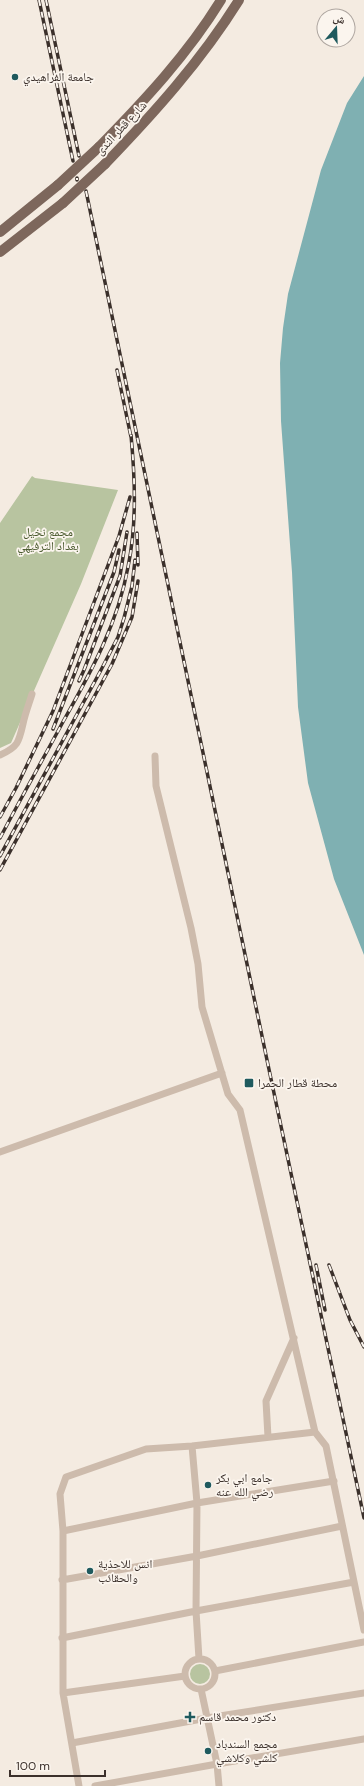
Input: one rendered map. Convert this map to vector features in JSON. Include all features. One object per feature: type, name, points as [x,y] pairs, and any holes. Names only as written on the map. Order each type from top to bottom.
[{"type":"main road","name":"شارع قطر الندى","points":[[0,232],[58,185],[147,98],[188,46],[221,0]]},
{"type":"main road","name":"شارع قطر الندى","points":[[0,252],[63,203],[105,164],[154,112],[188,72],[239,0]]},
{"type":"street","points":[[0,755],[12,748],[20,738],[32,694]]},
{"type":"street","points":[[155,756],[156,786],[191,928],[198,964],[202,1007],[228,1094],[240,1110],[315,1432],[326,1446],[364,1630]]},
{"type":"street","points":[[0,1152],[222,1073]]},
{"type":"street","points":[[268,1437],[266,1401],[294,1338]]},
{"type":"street","points":[[80,1786],[63,1692],[63,1531],[60,1494],[66,1477],[146,1449],[192,1446],[315,1432]]},
{"type":"street","points":[[192,1446],[197,1503],[196,1611],[199,1659]]},
{"type":"street","points":[[63,1531],[197,1503],[334,1481]]},
{"type":"street","points":[[62,1580],[197,1556],[342,1526]]},
{"type":"street","points":[[62,1638],[196,1611],[354,1582]]},
{"type":"street","points":[[215,1671],[364,1642]]},
{"type":"street","points":[[199,1659],[211,1663],[215,1671],[213,1681],[201,1689],[189,1684],[185,1676],[187,1666],[194,1660],[199,1659]]},
{"type":"street","points":[[63,1692],[185,1676]]},
{"type":"street","points":[[201,1689],[217,1764],[219,1786]]},
{"type":"street","points":[[72,1743],[207,1718],[364,1694]]},
{"type":"street","points":[[95,1786],[364,1739]]},
{"type":"green space","name":"مجمع نخيل بغداد الترفيهي","points":[[32,476],[35,478],[118,490],[81,584],[11,743],[0,748],[0,523]]},
{"type":"green space","points":[[200,1664],[207,1667],[210,1674],[207,1681],[200,1684],[193,1681],[190,1674],[193,1667]]},
{"type":"water","points":[[364,76],[364,955],[334,879],[308,783],[298,707],[292,572],[281,421],[280,363],[288,294],[321,170],[347,103]]},
{"type":"railway","points":[[39,0],[73,161]]},
{"type":"railway","points":[[46,0],[79,156]]},
{"type":"railway","points":[[86,191],[364,1518]]},
{"type":"railway","points":[[117,370],[131,437]]},
{"type":"railway","points":[[0,838],[84,684],[118,608],[128,567],[133,534],[134,484],[131,435]]},
{"type":"railway","points":[[0,817],[16,788],[53,711],[119,536],[130,497]]},
{"type":"railway","points":[[79,681],[120,576],[127,532]]},
{"type":"railway","points":[[137,533],[138,565]]},
{"type":"railway","points":[[53,729],[114,572],[119,550]]},
{"type":"railway","points":[[0,856],[118,637],[132,586],[135,560]]},
{"type":"railway","points":[[0,870],[112,664],[132,617],[138,581]]},
{"type":"railway","points":[[316,1265],[325,1310]]},
{"type":"railway","points":[[329,1265],[350,1320],[364,1347]]},
{"type":"place","name":"جامعة الفراهيدي","points":[[15,77]]},
{"type":"place","name":"محطة قطار الحمرا","points":[[249,1083]]},
{"type":"place","name":"جامع ابي بكر رضي الله عنه","points":[[208,1485]]},
{"type":"place","name":"انس للاحذية والحقائب","points":[[90,1571]]},
{"type":"place","name":"دكتور محمد قاسم","points":[[190,1717]]},
{"type":"place","name":"مجمع السندباد كلشي وكلاشي","points":[[208,1751]]}]
